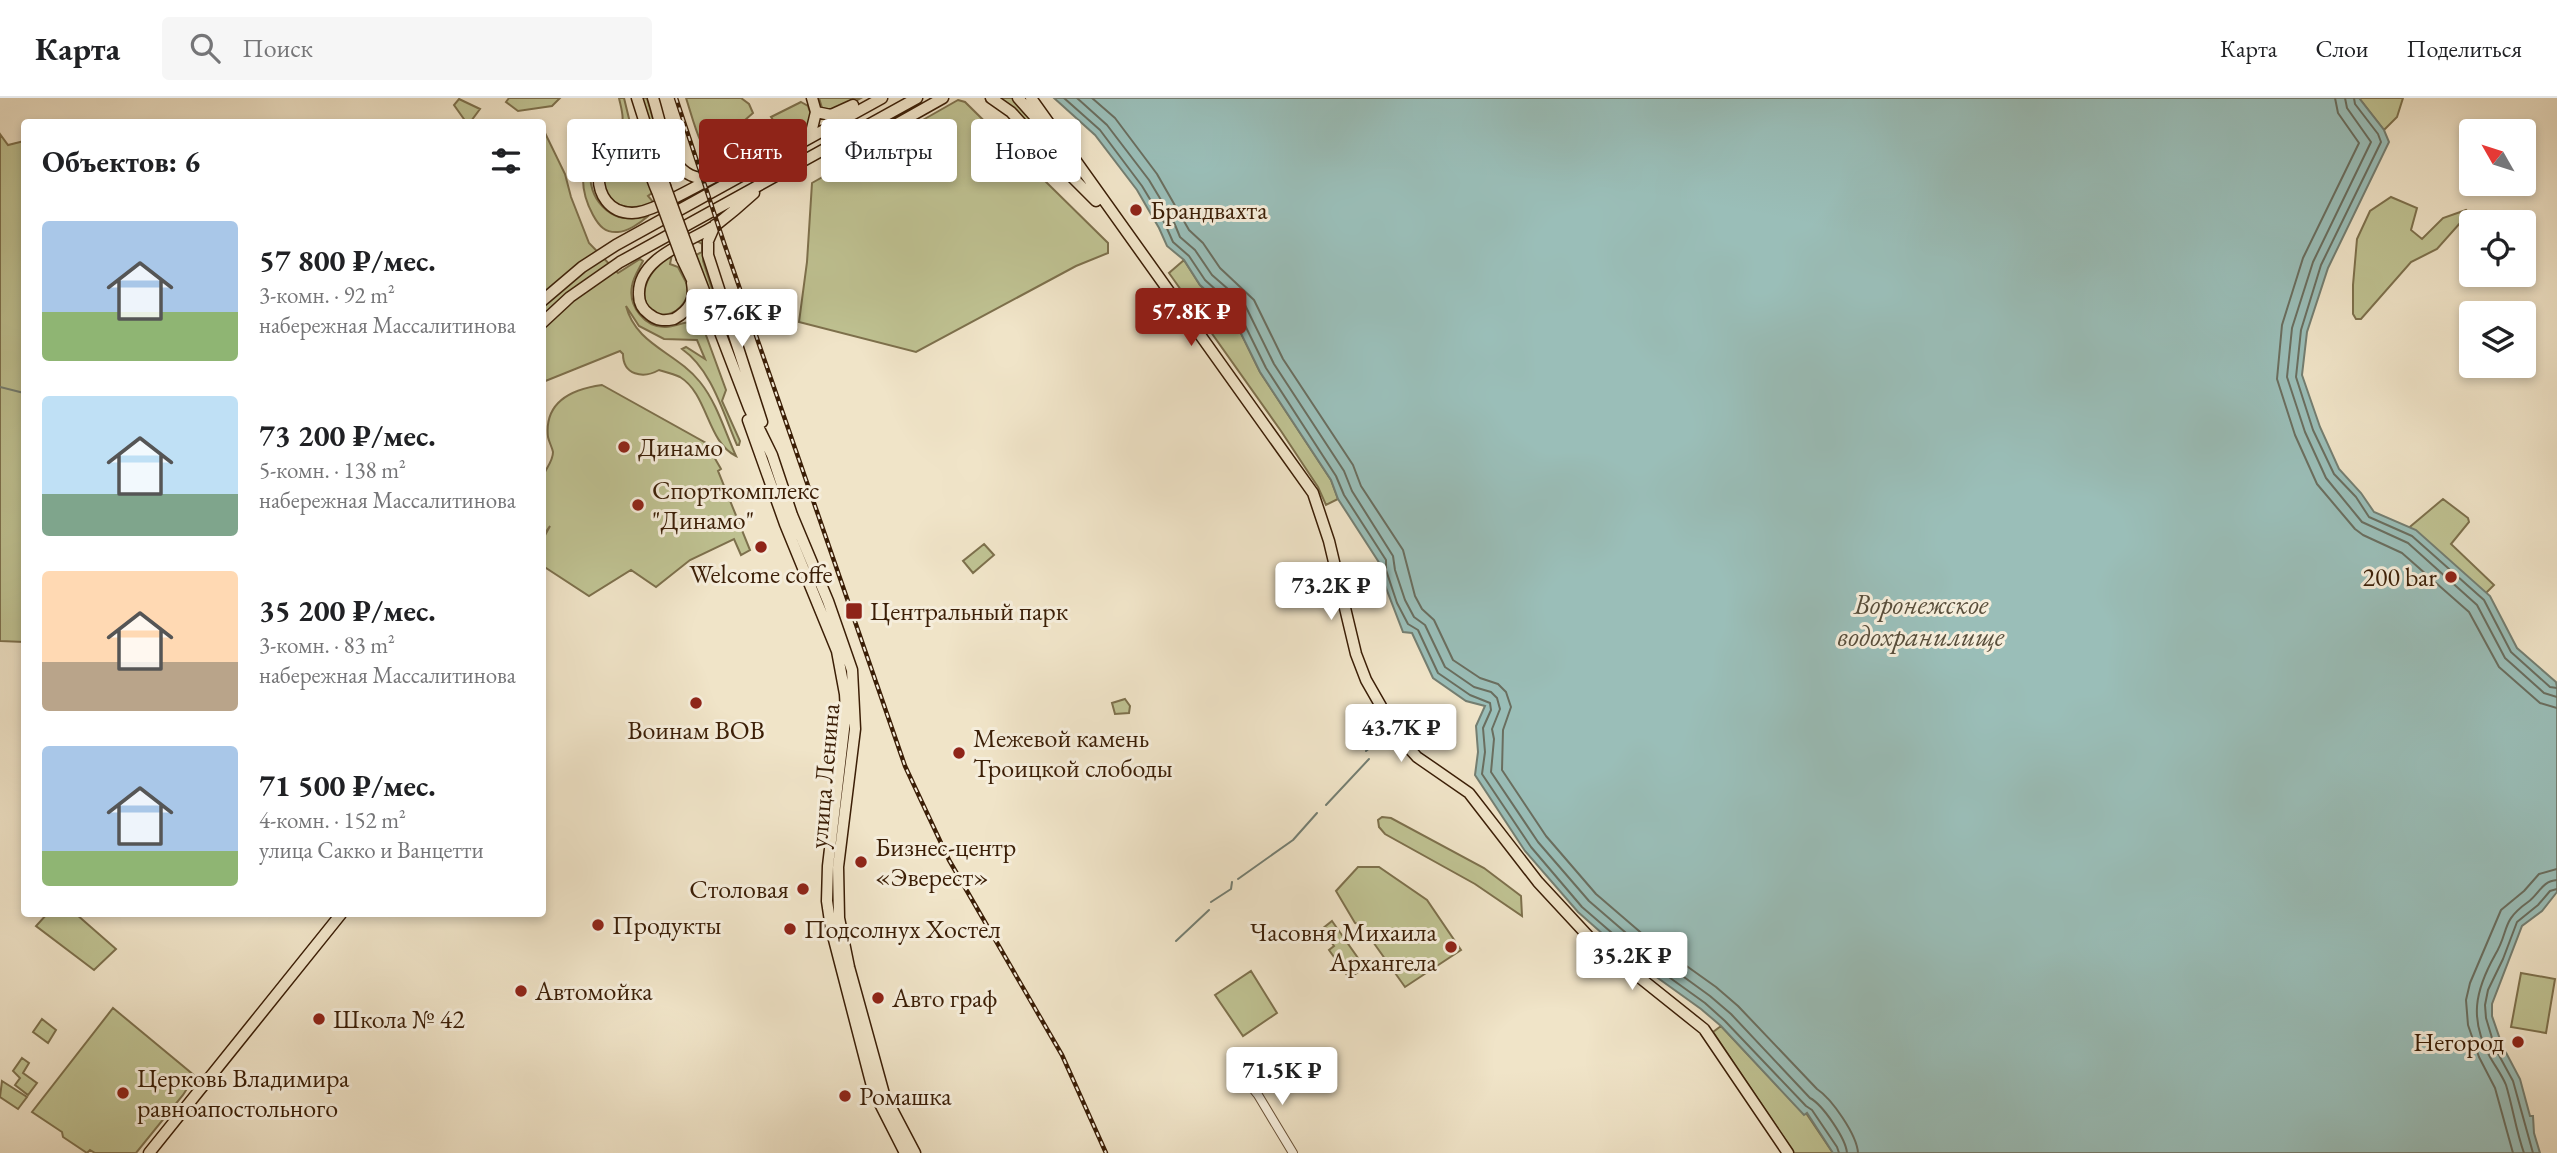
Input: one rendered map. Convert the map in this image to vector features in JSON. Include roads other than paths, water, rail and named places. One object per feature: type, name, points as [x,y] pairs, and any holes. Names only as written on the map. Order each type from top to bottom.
[{"type":"main road","points":[[631,98],[658,186],[686,256]]},
{"type":"main road","points":[[637,98],[658,186]]},
{"type":"main road","points":[[653,98],[670,152],[678,166],[699,178]]},
{"type":"main road","points":[[810,136],[816,112],[812,98]]},
{"type":"main road","points":[[816,112],[826,116],[836,114],[867,98]]},
{"type":"main road","points":[[807,138],[882,98]]},
{"type":"main road","points":[[880,119],[917,98]]},
{"type":"main road","points":[[906,119],[943,98]]},
{"type":"main road","points":[[991,98],[1011,112],[1124,230]]},
{"type":"main road","points":[[1018,98],[1037,119]]},
{"type":"main road","points":[[1031,98],[1045,119]]},
{"type":"main road","points":[[658,186],[643,160],[625,150],[607,155],[599,167],[602,194],[615,208],[628,212],[649,208],[704,182]]},
{"type":"main road","points":[[1081,170],[1195,326],[1312,494],[1329,541],[1356,654],[1366,680],[1398,736],[1417,757],[1462,786],[1477,801],[1538,882],[1589,937],[1704,1029],[1788,1153]]},
{"type":"main road","points":[[546,298],[582,267],[652,223],[729,182]]},
{"type":"main road","points":[[546,320],[593,279],[767,182]]},
{"type":"main road","points":[[692,280],[692,303],[674,319],[655,318],[640,304],[639,289],[653,265],[672,250],[715,225],[768,182]]},
{"type":"main road","points":[[715,225],[708,241],[709,255],[772,455]]},
{"type":"main road","name":"улица Ленина","points":[[686,256],[692,280],[776,484],[828,601],[852,670],[855,729],[838,867],[839,918],[849,967],[884,1093],[915,1153]]},
{"type":"main road","name":"улица Ленина","points":[[686,256],[749,408],[772,455],[785,524],[837,651],[845,694],[845,730],[828,866],[827,901],[831,928],[873,1090],[905,1153]]},
{"type":"main road","points":[[149,1153],[339,917]]},
{"type":"main road","points":[[158,1153],[346,917]]},
{"type":"street","points":[[1242,1068],[1242,1074],[1293,1153]]},
{"type":"water","name":"Воронежское водохранилище","points":[[1054,98],[2359,98],[2384,130],[2389,142],[2328,268],[2307,332],[2302,375],[2320,427],[2339,469],[2374,512],[2416,530],[2490,596],[2517,648],[2556,682],[2557,892],[2542,911],[2522,926],[2492,1004],[2492,1016],[2502,1045],[2520,1079],[2530,1116],[2533,1116],[2534,1133],[2540,1153],[1833,1153],[1807,1113],[1804,1115],[1721,1026],[1630,958],[1578,912],[1525,851],[1475,775],[1478,752],[1476,726],[1485,706],[1466,701],[1433,678],[1412,633],[1403,632],[1378,567],[1380,564],[1338,499],[1331,480],[1260,372],[1231,313],[1200,285],[1184,260],[1167,246],[1137,190],[1095,135],[1081,122],[1081,119],[1077,119]]},
{"type":"waterway","points":[[0,387],[21,392]]},
{"type":"waterway","points":[[1366,751],[1377,742]]},
{"type":"waterway","points":[[1326,805],[1369,759]]},
{"type":"waterway","points":[[1238,879],[1293,840],[1317,813]]},
{"type":"waterway","points":[[1211,902],[1231,889],[1232,882]]},
{"type":"waterway","points":[[1176,941],[1209,910]]},
{"type":"railway","points":[[676,98],[905,766],[949,860],[1062,1055],[1106,1153]]},
{"type":"place","name":"Брандвахта","points":[[1136,210]]},
{"type":"place","name":"Динамо","points":[[624,447]]},
{"type":"place","name":"Спорткомплекс \"Динамо\"","points":[[638,505]]},
{"type":"place","name":"Welcome coffe","points":[[761,547]]},
{"type":"place","name":"200 bar","points":[[2451,577]]},
{"type":"place","name":"Центральный парк","points":[[854,611]]},
{"type":"place","name":"Воинам ВОВ","points":[[696,703]]},
{"type":"place","name":"Межевой камень Троицкой слободы","points":[[959,753]]},
{"type":"place","name":"Бизнес-центр «Эверест»","points":[[861,862]]},
{"type":"place","name":"Столовая","points":[[803,889]]},
{"type":"place","name":"Продукты","points":[[598,925]]},
{"type":"place","name":"Подсолнух Хостел","points":[[790,929]]},
{"type":"place","name":"Часовня Михаила Архангела","points":[[1451,947]]},
{"type":"place","name":"Автомойка","points":[[521,991]]},
{"type":"place","name":"Авто граф","points":[[878,998]]},
{"type":"place","name":"Школа № 42","points":[[319,1019]]},
{"type":"place","name":"Негород","points":[[2518,1042]]},
{"type":"place","name":"Церковь Владимира равноапостольного","points":[[123,1093]]},
{"type":"place","name":"Ромашка","points":[[845,1096]]}]
